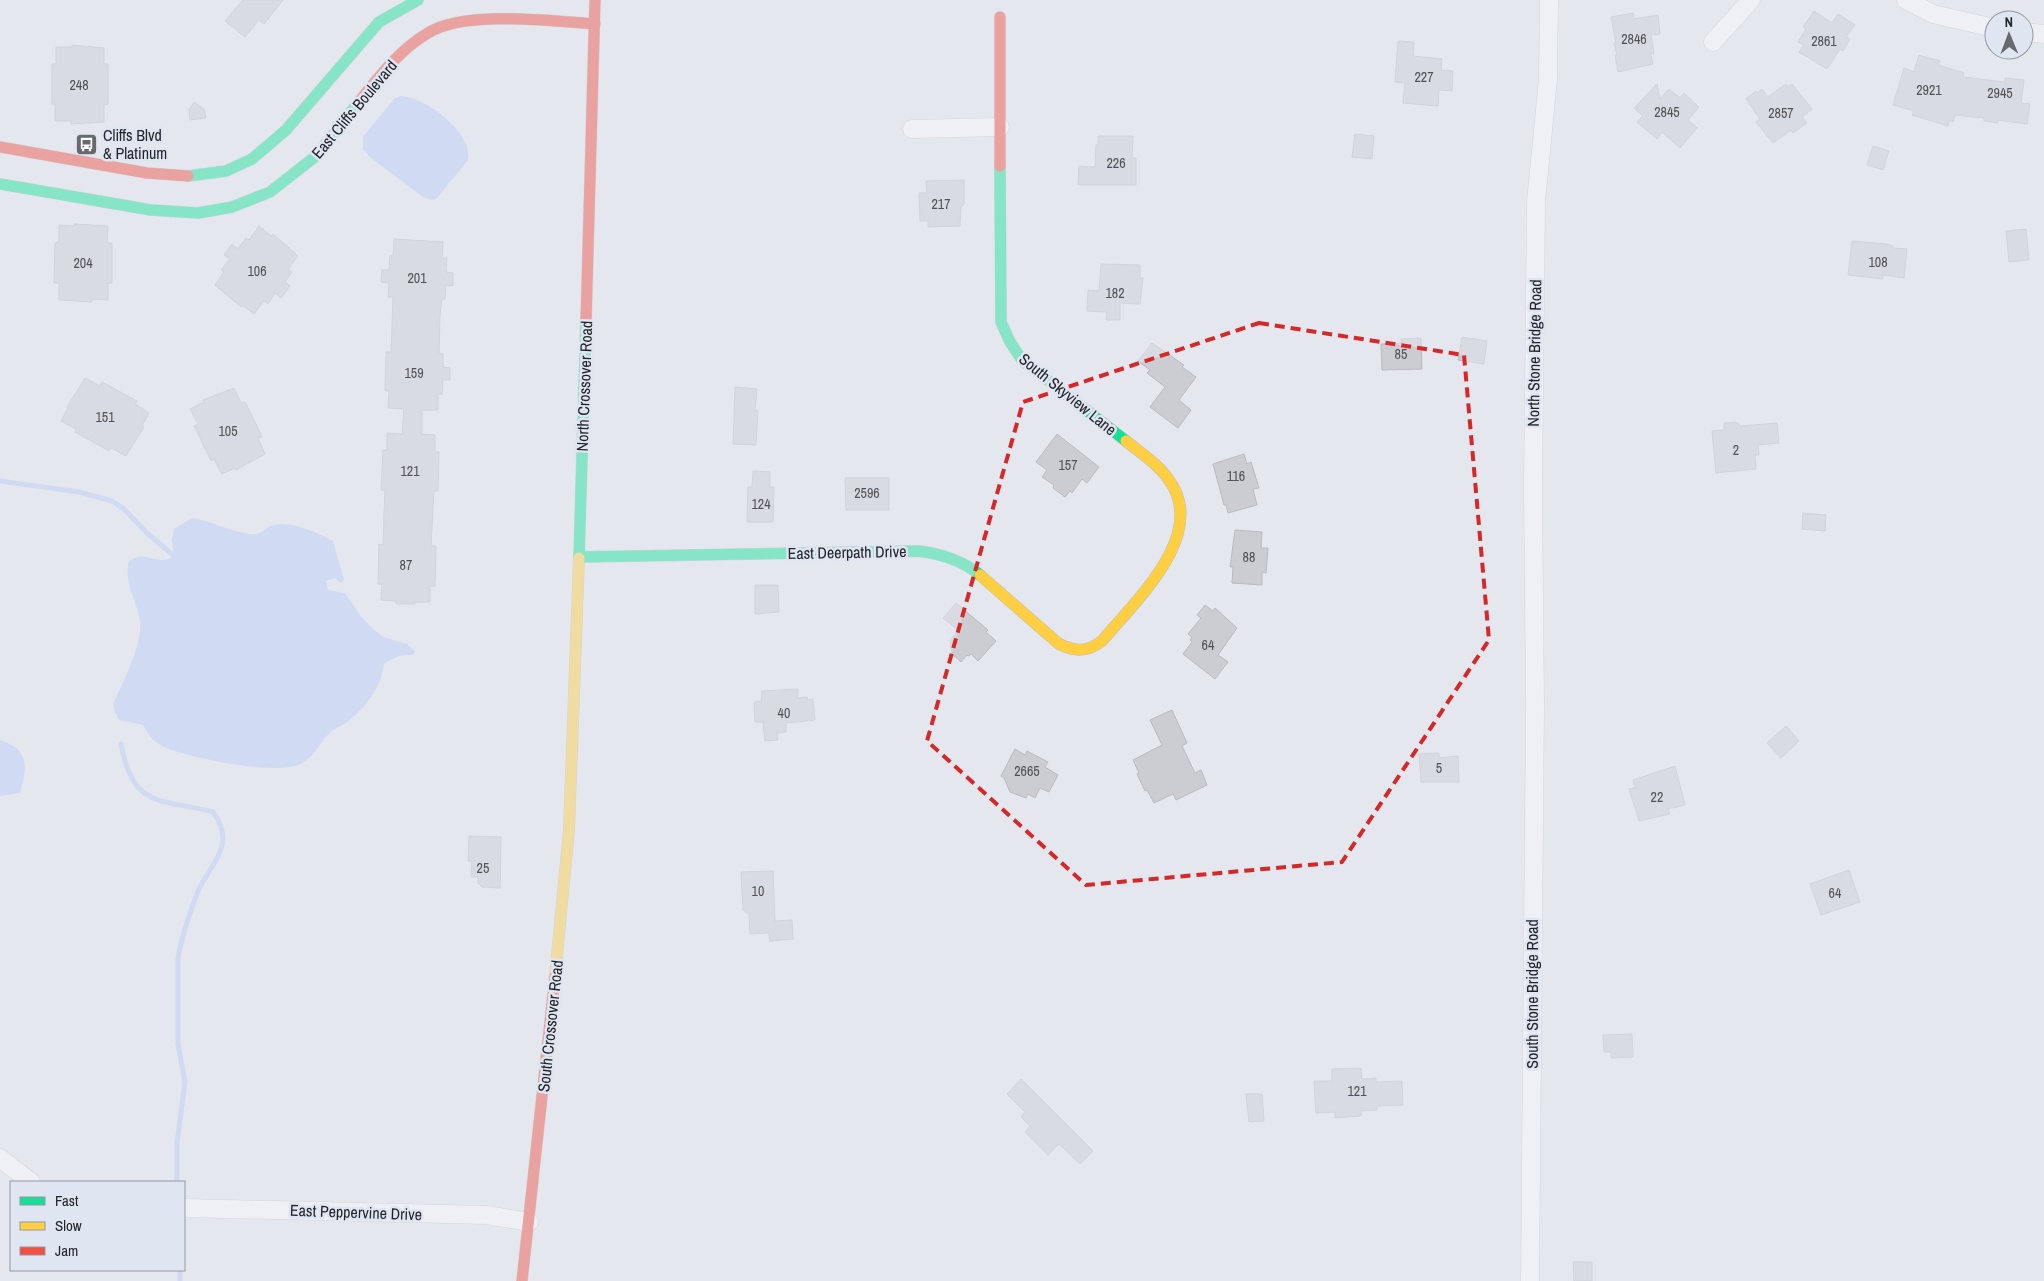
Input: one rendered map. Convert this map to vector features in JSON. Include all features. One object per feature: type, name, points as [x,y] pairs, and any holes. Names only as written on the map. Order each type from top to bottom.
[{"type":"street","points":[[0,147],[147,174],[187,176],[226,171],[252,159],[286,130],[379,22],[418,0]]},
{"type":"street","name":"North Crossover Road","points":[[572,771],[595,0]]},
{"type":"street","name":"North Stone Bridge Road","points":[[1535,707],[1533,486],[1536,202],[1548,79],[1548,0]]},
{"type":"street","points":[[1713,42],[1751,0]]},
{"type":"street","points":[[1906,0],[1933,14],[1984,26]]},
{"type":"street","name":"South Skyview Lane","points":[[1000,17],[1000,306],[1001,322],[1006,337],[1013,350],[1022,360],[1153,462],[1170,481],[1180,506],[1180,530],[1174,550],[1164,566],[1102,641],[1093,648],[1081,651]]},
{"type":"street","name":"East Cliffs Boulevard","points":[[0,184],[151,210],[198,214],[232,207],[270,192],[316,156],[390,63],[429,32],[456,23],[513,18],[595,24]]},
{"type":"street","points":[[912,129],[1000,127]]},
{"type":"street","name":"East Deerpath Drive","points":[[579,557],[919,551],[937,553],[953,557],[970,567],[1060,644],[1070,650],[1081,651]]},
{"type":"street","name":"South Stone Bridge Road","points":[[1530,1281],[1535,707]]},
{"type":"street","name":"South Crossover Road","points":[[522,1281],[562,908],[572,771]]},
{"type":"street","points":[[0,1158],[30,1181]]},
{"type":"street","name":"East Peppervine Drive","points":[[185,1208],[486,1215],[529,1222]]},
{"type":"highlighted area","points":[[1259,323],[1464,355],[1489,640],[1342,862],[1086,885],[927,741],[1023,402]]},
{"type":"water","points":[[401,96],[423,103],[446,118],[456,128],[468,150],[468,160],[436,199],[431,200],[423,197],[371,158],[363,149],[363,137],[394,99]]},
{"type":"water","points":[[192,518],[249,534],[260,533],[273,525],[287,524],[312,531],[333,541],[344,580],[341,583],[335,578],[326,581],[328,590],[345,593],[360,615],[383,637],[407,644],[415,651],[413,655],[398,656],[384,664],[380,681],[371,697],[346,723],[328,734],[309,758],[298,765],[286,768],[251,767],[192,756],[157,743],[143,725],[119,720],[115,712],[113,704],[131,663],[140,630],[140,621],[129,584],[129,561],[142,556],[163,560],[174,556],[172,540],[174,529]]},
{"type":"water","points":[[0,740],[16,748],[24,760],[25,767],[20,793],[0,796]]},
{"type":"building","points":[[243,0],[283,0],[264,24],[259,20],[245,37],[225,21]]},
{"type":"building","points":[[1814,11],[1832,23],[1838,14],[1855,25],[1846,37],[1850,39],[1843,51],[1840,49],[1827,69],[1799,52],[1804,45],[1798,42],[1806,29],[1803,27]]},
{"type":"building","points":[[1633,13],[1634,19],[1658,15],[1660,34],[1651,35],[1654,53],[1651,54],[1653,64],[1618,72],[1614,43],[1616,43],[1611,17]]},
{"type":"building","points":[[1398,41],[1414,42],[1413,56],[1442,59],[1441,70],[1453,71],[1452,91],[1439,90],[1438,106],[1403,103],[1405,83],[1395,82]]},
{"type":"building","points":[[72,45],[104,48],[104,64],[108,64],[108,104],[104,105],[104,122],[71,124],[71,121],[55,121],[55,104],[52,104],[52,64],[56,64],[56,47],[72,47]]},
{"type":"building","points":[[1919,55],[1940,61],[1938,65],[1964,73],[1963,77],[2005,82],[2005,78],[2024,80],[2021,103],[2030,104],[2027,124],[1998,120],[1998,123],[1984,121],[1984,118],[1955,115],[1953,122],[1949,120],[1948,126],[1912,115],[1914,111],[1893,105],[1904,68],[1914,72]]},
{"type":"building","points":[[1657,84],[1660,99],[1669,89],[1680,98],[1684,93],[1699,107],[1688,120],[1697,128],[1680,148],[1662,132],[1657,139],[1637,122],[1643,116],[1634,108]]},
{"type":"building","points":[[1786,84],[1787,87],[1792,84],[1812,109],[1802,117],[1807,123],[1793,133],[1791,130],[1773,143],[1756,122],[1760,119],[1746,99],[1762,89],[1768,97]]},
{"type":"building","points":[[194,102],[204,109],[206,118],[190,120],[189,110]]},
{"type":"building","points":[[1355,134],[1374,136],[1372,159],[1352,157]]},
{"type":"building","points":[[1098,136],[1133,136],[1132,158],[1136,158],[1136,185],[1078,185],[1079,166],[1095,167]]},
{"type":"building","points":[[1873,146],[1889,151],[1883,170],[1867,165]]},
{"type":"building","points":[[964,180],[964,204],[961,207],[960,226],[928,227],[928,221],[920,221],[919,193],[927,193],[926,181]]},
{"type":"building","points":[[74,224],[108,226],[107,243],[112,243],[112,283],[108,283],[108,300],[92,299],[92,302],[59,300],[59,283],[54,283],[55,243],[59,242],[59,225],[74,226]]},
{"type":"building","points":[[259,226],[271,236],[273,234],[298,256],[288,269],[292,272],[285,282],[290,286],[281,298],[275,293],[268,304],[264,301],[254,314],[242,305],[241,307],[215,285],[224,272],[221,270],[230,259],[224,255],[232,244],[238,249],[246,238],[249,240]]},
{"type":"building","points":[[2026,229],[2029,260],[2009,262],[2006,231]]},
{"type":"building","points":[[394,239],[443,242],[442,258],[447,258],[446,272],[453,273],[453,286],[446,285],[445,299],[442,299],[440,315],[439,353],[443,354],[443,367],[450,368],[450,380],[443,380],[442,394],[438,394],[438,410],[422,410],[422,434],[435,435],[435,452],[439,452],[438,491],[434,491],[431,546],[436,546],[435,586],[430,586],[430,602],[415,602],[415,604],[396,604],[396,601],[381,600],[382,584],[378,584],[379,544],[383,545],[385,490],[381,490],[383,450],[387,450],[387,433],[402,434],[404,409],[388,408],[389,391],[385,391],[386,352],[391,352],[393,297],[388,297],[389,283],[381,282],[382,270],[389,270],[390,256],[393,256]]},
{"type":"building","points":[[1852,241],[1887,244],[1893,246],[1893,248],[1907,249],[1904,278],[1883,275],[1883,279],[1848,275]]},
{"type":"building","points":[[1101,264],[1140,265],[1140,278],[1143,278],[1140,304],[1120,303],[1120,320],[1106,320],[1107,312],[1087,311],[1088,290],[1099,291]]},
{"type":"building","points":[[1462,337],[1487,341],[1484,364],[1458,360]]},
{"type":"building","points":[[1421,338],[1422,369],[1382,370],[1381,344],[1401,343],[1401,339]]},
{"type":"building","points":[[1152,343],[1184,365],[1182,367],[1196,377],[1179,400],[1191,410],[1178,428],[1150,407],[1165,387],[1147,373],[1150,370],[1138,361]]},
{"type":"building","points":[[85,378],[100,386],[102,382],[137,401],[135,404],[149,413],[142,426],[144,427],[126,456],[111,448],[109,451],[75,432],[76,429],[61,421],[67,407]]},
{"type":"building","points":[[735,387],[757,389],[755,410],[758,411],[756,445],[733,444]]},
{"type":"building","points":[[234,388],[241,403],[245,402],[256,424],[262,437],[258,438],[265,454],[236,470],[235,468],[222,474],[214,459],[211,461],[194,426],[198,424],[190,409],[204,402],[203,400]]},
{"type":"building","points":[[1736,422],[1741,426],[1777,423],[1779,443],[1758,445],[1759,455],[1755,455],[1756,469],[1716,473],[1712,431],[1724,430],[1724,423]]},
{"type":"building","points":[[1057,434],[1099,467],[1087,483],[1082,479],[1072,493],[1070,491],[1065,497],[1053,488],[1054,485],[1042,477],[1047,470],[1036,462]]},
{"type":"building","points":[[1244,454],[1247,464],[1251,462],[1259,488],[1253,489],[1257,505],[1228,513],[1213,464]]},
{"type":"building","points":[[753,471],[770,472],[770,487],[774,487],[773,522],[747,522],[748,487],[752,487]]},
{"type":"building","points":[[845,478],[889,478],[889,510],[846,510]]},
{"type":"building","points":[[1803,513],[1826,515],[1825,531],[1802,529]]},
{"type":"building","points":[[1235,530],[1262,532],[1261,548],[1268,548],[1266,573],[1262,572],[1262,585],[1232,583],[1233,567],[1230,567]]},
{"type":"building","points":[[755,585],[778,585],[779,612],[755,614]]},
{"type":"building","points":[[956,603],[988,630],[986,632],[996,641],[978,661],[971,654],[967,655],[961,662],[952,654],[950,640],[958,630],[943,618]]},
{"type":"building","points":[[1205,605],[1213,611],[1215,608],[1237,628],[1218,655],[1228,662],[1215,679],[1183,654],[1192,642],[1190,640],[1192,637],[1188,634],[1201,618],[1197,615]]},
{"type":"building","points":[[798,689],[798,698],[807,697],[808,700],[813,699],[815,720],[786,723],[786,732],[777,733],[778,740],[765,741],[763,722],[755,722],[754,702],[761,701],[762,691]]},
{"type":"building","points":[[1172,710],[1187,743],[1182,746],[1195,773],[1201,770],[1207,785],[1176,800],[1173,794],[1154,803],[1147,790],[1145,791],[1133,760],[1162,745],[1150,720]]},
{"type":"building","points":[[1786,726],[1799,741],[1781,758],[1767,743]]},
{"type":"building","points":[[1015,749],[1025,755],[1027,751],[1048,762],[1045,767],[1058,775],[1049,792],[1040,788],[1035,798],[1028,794],[1026,798],[1010,792],[1004,778],[1001,776]]},
{"type":"building","points":[[1439,753],[1439,758],[1458,756],[1459,782],[1421,782],[1419,754]]},
{"type":"building","points":[[1675,766],[1685,805],[1668,809],[1670,814],[1639,821],[1629,789],[1635,788],[1633,780]]},
{"type":"building","points":[[469,836],[501,837],[500,888],[482,887],[478,883],[478,877],[471,877],[472,861],[468,861]]},
{"type":"building","points":[[1849,870],[1860,902],[1821,915],[1810,884]]},
{"type":"building","points":[[773,871],[775,921],[792,920],[793,939],[770,941],[769,933],[750,934],[749,915],[743,910],[741,872]]},
{"type":"building","points":[[1632,1034],[1633,1057],[1611,1058],[1611,1052],[1604,1052],[1603,1035]]},
{"type":"building","points":[[1361,1068],[1362,1079],[1376,1078],[1376,1082],[1402,1081],[1403,1105],[1377,1106],[1377,1110],[1361,1111],[1361,1116],[1335,1118],[1335,1112],[1316,1113],[1314,1081],[1332,1081],[1332,1069]]},
{"type":"building","points":[[1021,1079],[1093,1151],[1080,1164],[1059,1144],[1048,1155],[1025,1132],[1030,1126],[1021,1117],[1025,1112],[1007,1094]]},
{"type":"building","points":[[1246,1094],[1262,1094],[1264,1121],[1249,1122]]},
{"type":"building","points":[[1573,1262],[1592,1262],[1592,1281],[1574,1281]]},
{"type":"waterway","points":[[0,481],[79,492],[112,501],[124,509],[147,533],[174,556],[176,561]]},
{"type":"waterway","points":[[121,744],[126,765],[133,780],[142,791],[152,798],[164,802],[213,812],[220,824],[223,836],[218,856],[196,896],[179,951],[178,1044],[185,1082],[177,1143],[177,1181]]},
{"type":"waterway","points":[[180,1271],[180,1281]]},
{"type":"traffic: fast","points":[[188,176],[226,171],[252,159],[286,130],[379,22],[418,0]]},
{"type":"traffic: fast","points":[[0,184],[151,210],[198,213],[232,207],[270,192],[316,156],[358,103]]},
{"type":"traffic: fast","points":[[1000,166],[1001,322],[1010,342],[1022,360],[1126,441]]},
{"type":"traffic: fast","points":[[579,558],[586,322]]},
{"type":"traffic: fast","points":[[579,557],[919,551],[951,558],[966,565],[980,575]]},
{"type":"traffic: slow","points":[[980,575],[1059,644],[1081,650],[1102,641],[1132,607],[1163,566],[1174,545],[1180,523],[1179,501],[1169,480],[1155,464],[1126,441]]},
{"type":"traffic: slow","points":[[555,976],[569,830],[579,558]]},
{"type":"traffic: jam","points":[[586,322],[595,0]]},
{"type":"traffic: jam","points":[[1000,17],[1000,166]]},
{"type":"traffic: jam","points":[[358,103],[408,47],[428,33],[444,26],[464,21],[486,19],[533,19],[595,24]]},
{"type":"traffic: jam","points":[[0,147],[147,173],[188,176]]},
{"type":"traffic: jam","points":[[522,1281],[555,976]]},
{"type":"place","name":"Cliffs Blvd & Platinum","points":[[87,144]]}]
